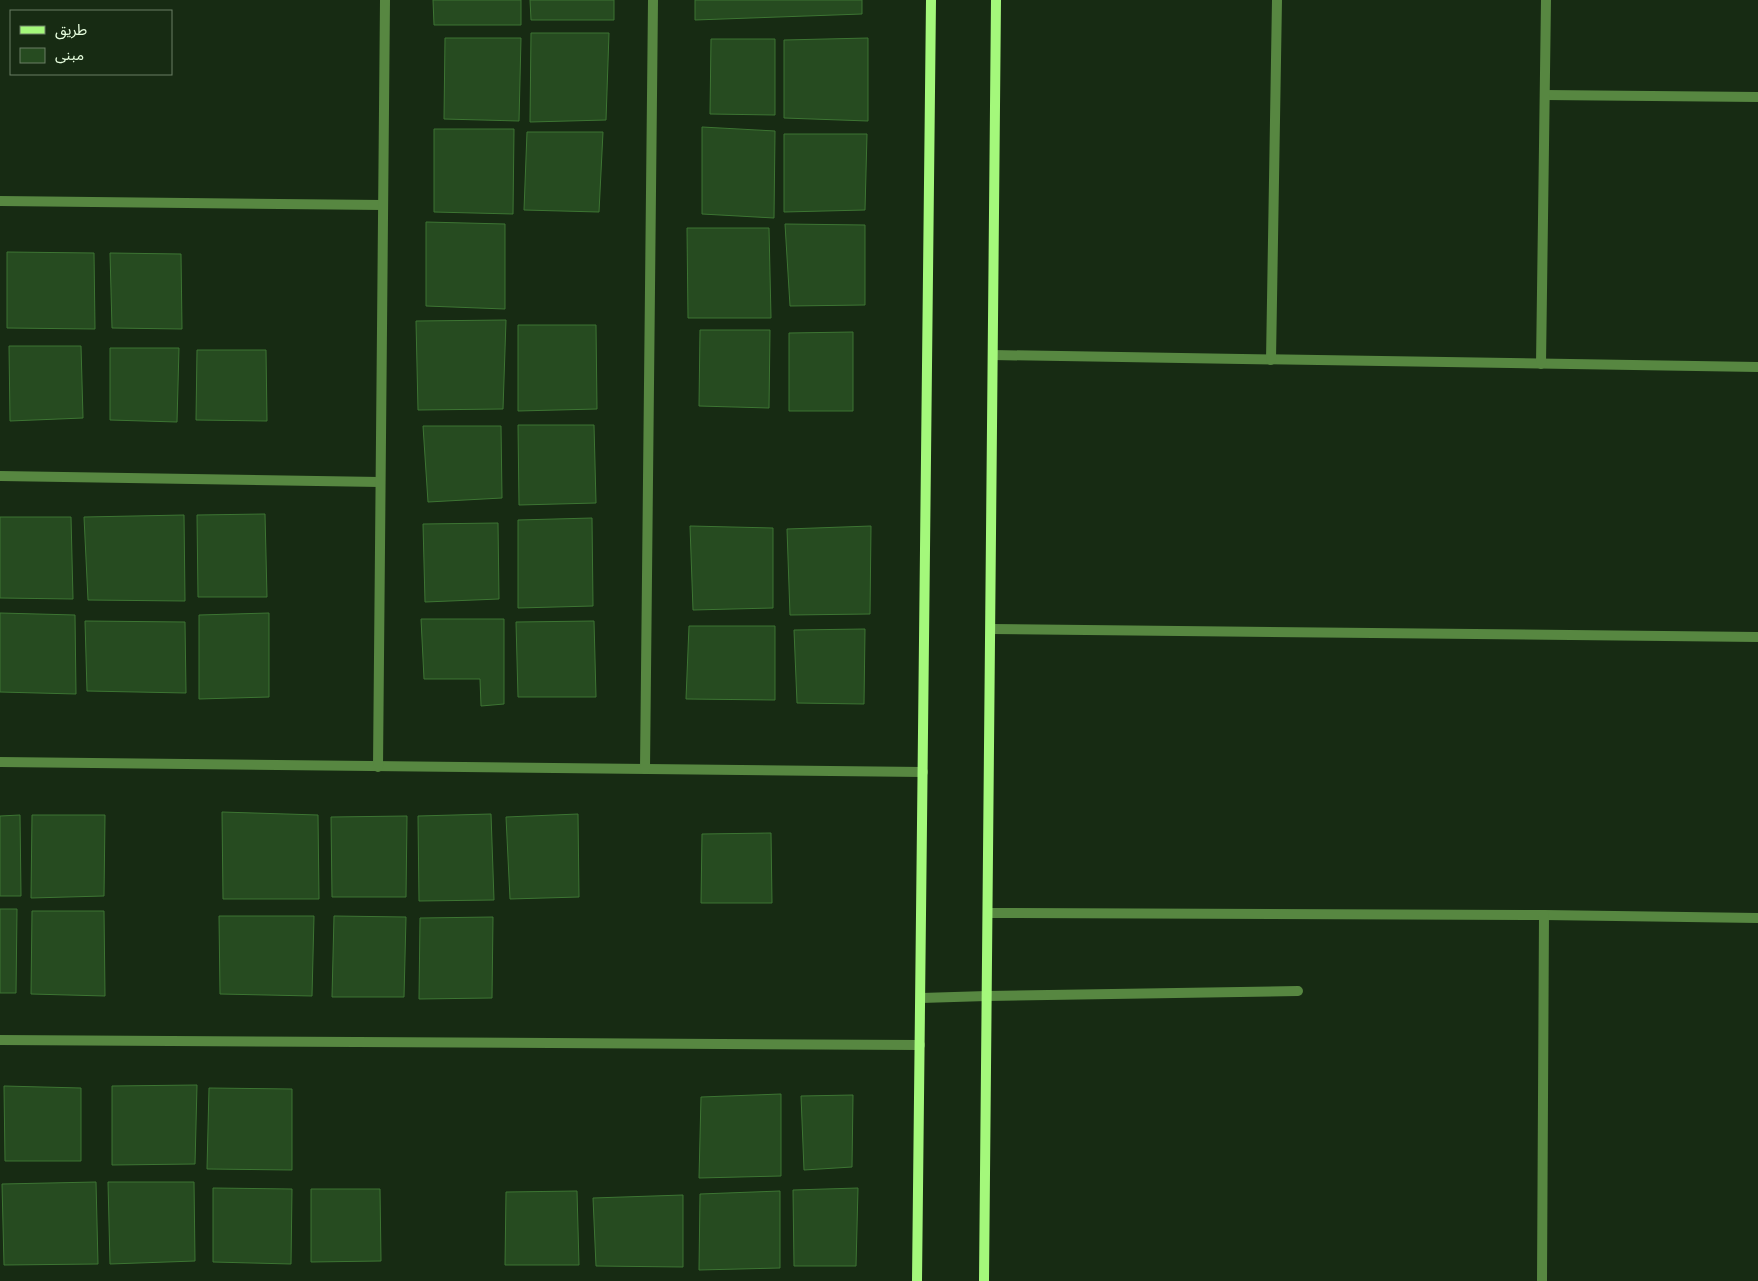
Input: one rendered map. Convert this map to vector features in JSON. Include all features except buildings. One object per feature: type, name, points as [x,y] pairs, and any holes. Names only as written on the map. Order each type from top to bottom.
[{"type":"main road","points":[[918,1281],[931,0]]},
{"type":"main road","points":[[984,1281],[996,0]]},
{"type":"street","points":[[378,766],[385,0]]},
{"type":"street","points":[[645,769],[653,0]]},
{"type":"street","points":[[1271,360],[1277,0]]},
{"type":"street","points":[[1541,364],[1546,0]]},
{"type":"street","points":[[1545,95],[1758,97]]},
{"type":"street","points":[[0,201],[383,205]]},
{"type":"street","points":[[993,355],[1758,367]]},
{"type":"street","points":[[0,476],[380,482]]},
{"type":"street","points":[[990,628],[1758,637]]},
{"type":"street","points":[[0,762],[923,772]]},
{"type":"street","points":[[988,914],[1544,914],[1758,918]]},
{"type":"street","points":[[1542,1281],[1544,914]]},
{"type":"street","points":[[921,998],[1298,991]]},
{"type":"street","points":[[0,1040],[920,1045]]}]
